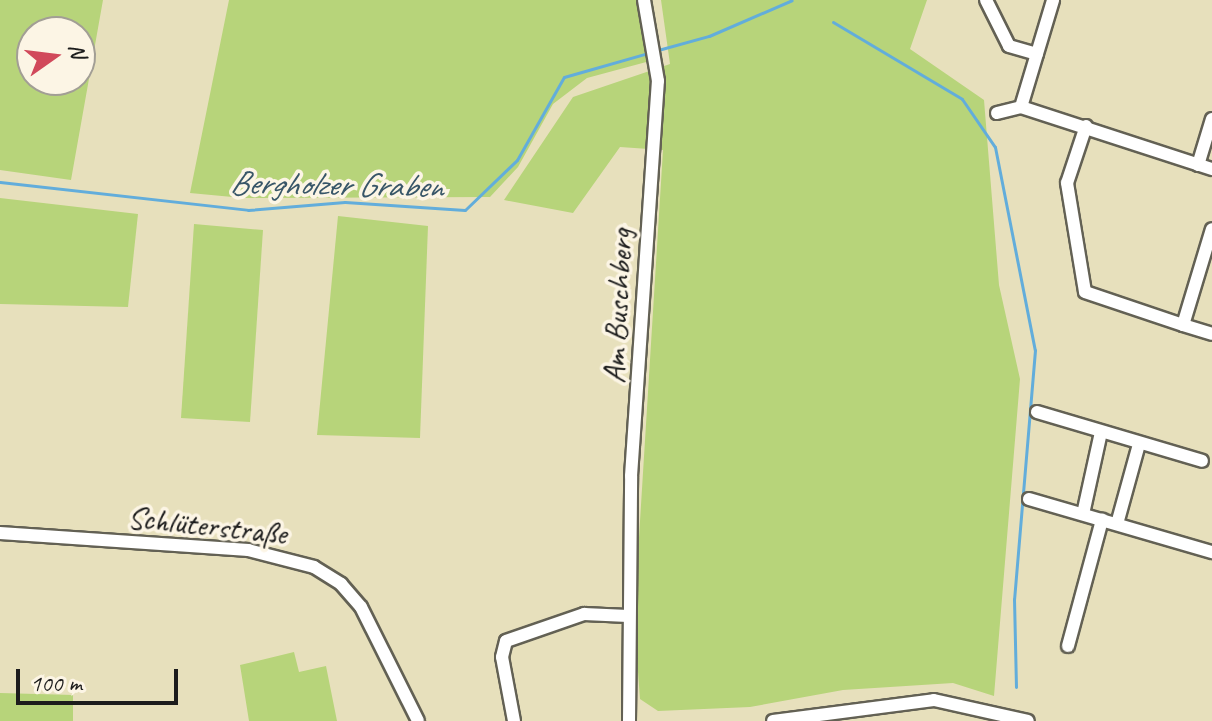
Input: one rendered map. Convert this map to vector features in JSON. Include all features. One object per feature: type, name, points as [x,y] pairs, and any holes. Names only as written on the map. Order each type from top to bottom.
[{"type":"street","name":"Am Buschberg","points":[[629,721],[631,476],[658,81],[644,0]]},
{"type":"street","points":[[986,0],[1009,46],[1037,54]]},
{"type":"street","points":[[1021,107],[1053,0]]},
{"type":"street","points":[[997,113],[1021,107],[1212,169]]},
{"type":"street","points":[[1198,165],[1212,119]]},
{"type":"street","points":[[1086,126],[1067,183],[1081,285],[1092,297],[1212,334]]},
{"type":"street","points":[[1183,325],[1212,229]]},
{"type":"street","points":[[1037,412],[1202,461]]},
{"type":"street","points":[[1083,514],[1101,432]]},
{"type":"street","points":[[1117,524],[1139,444]]},
{"type":"street","points":[[1029,499],[1212,552]]},
{"type":"street","points":[[1068,646],[1102,520]]},
{"type":"street","name":"Schlüterstraße","points":[[0,533],[248,550],[314,567],[341,584],[361,607],[418,721]]},
{"type":"street","points":[[514,721],[502,657],[511,636],[584,614],[628,616]]},
{"type":"street","points":[[773,721],[934,700],[1028,721]]},
{"type":"green space","points":[[0,0],[103,0],[96,39],[96,16],[16,16],[16,96],[86,96],[71,180],[0,170]]},
{"type":"green space","points":[[229,0],[637,0],[650,61],[587,78],[553,104],[518,167],[490,197],[243,198],[190,193]]},
{"type":"green space","points":[[661,0],[927,0],[910,49],[984,100],[999,285],[1020,379],[994,696],[953,683],[843,690],[750,707],[658,711],[640,699],[634,618],[663,150],[620,147],[573,213],[504,200],[573,97],[670,64]]},
{"type":"green space","points":[[0,198],[138,214],[128,307],[0,304]]},
{"type":"green space","points":[[338,216],[428,226],[420,438],[317,435]]},
{"type":"green space","points":[[194,224],[263,230],[250,422],[181,418]]},
{"type":"green space","points":[[294,652],[299,672],[326,666],[337,721],[249,721],[240,665]]},
{"type":"green space","points":[[0,693],[73,695],[73,721],[0,721]]},
{"type":"waterway","name":"Bergholzer Graben","points":[[658,50],[709,36],[792,0]]},
{"type":"waterway","points":[[833,22],[962,99],[995,147],[1035,350],[1014,599],[1016,687]]},
{"type":"waterway","name":"Bergholzer Graben","points":[[0,182],[248,210],[345,202],[465,210],[517,160],[564,77],[648,53]]}]
